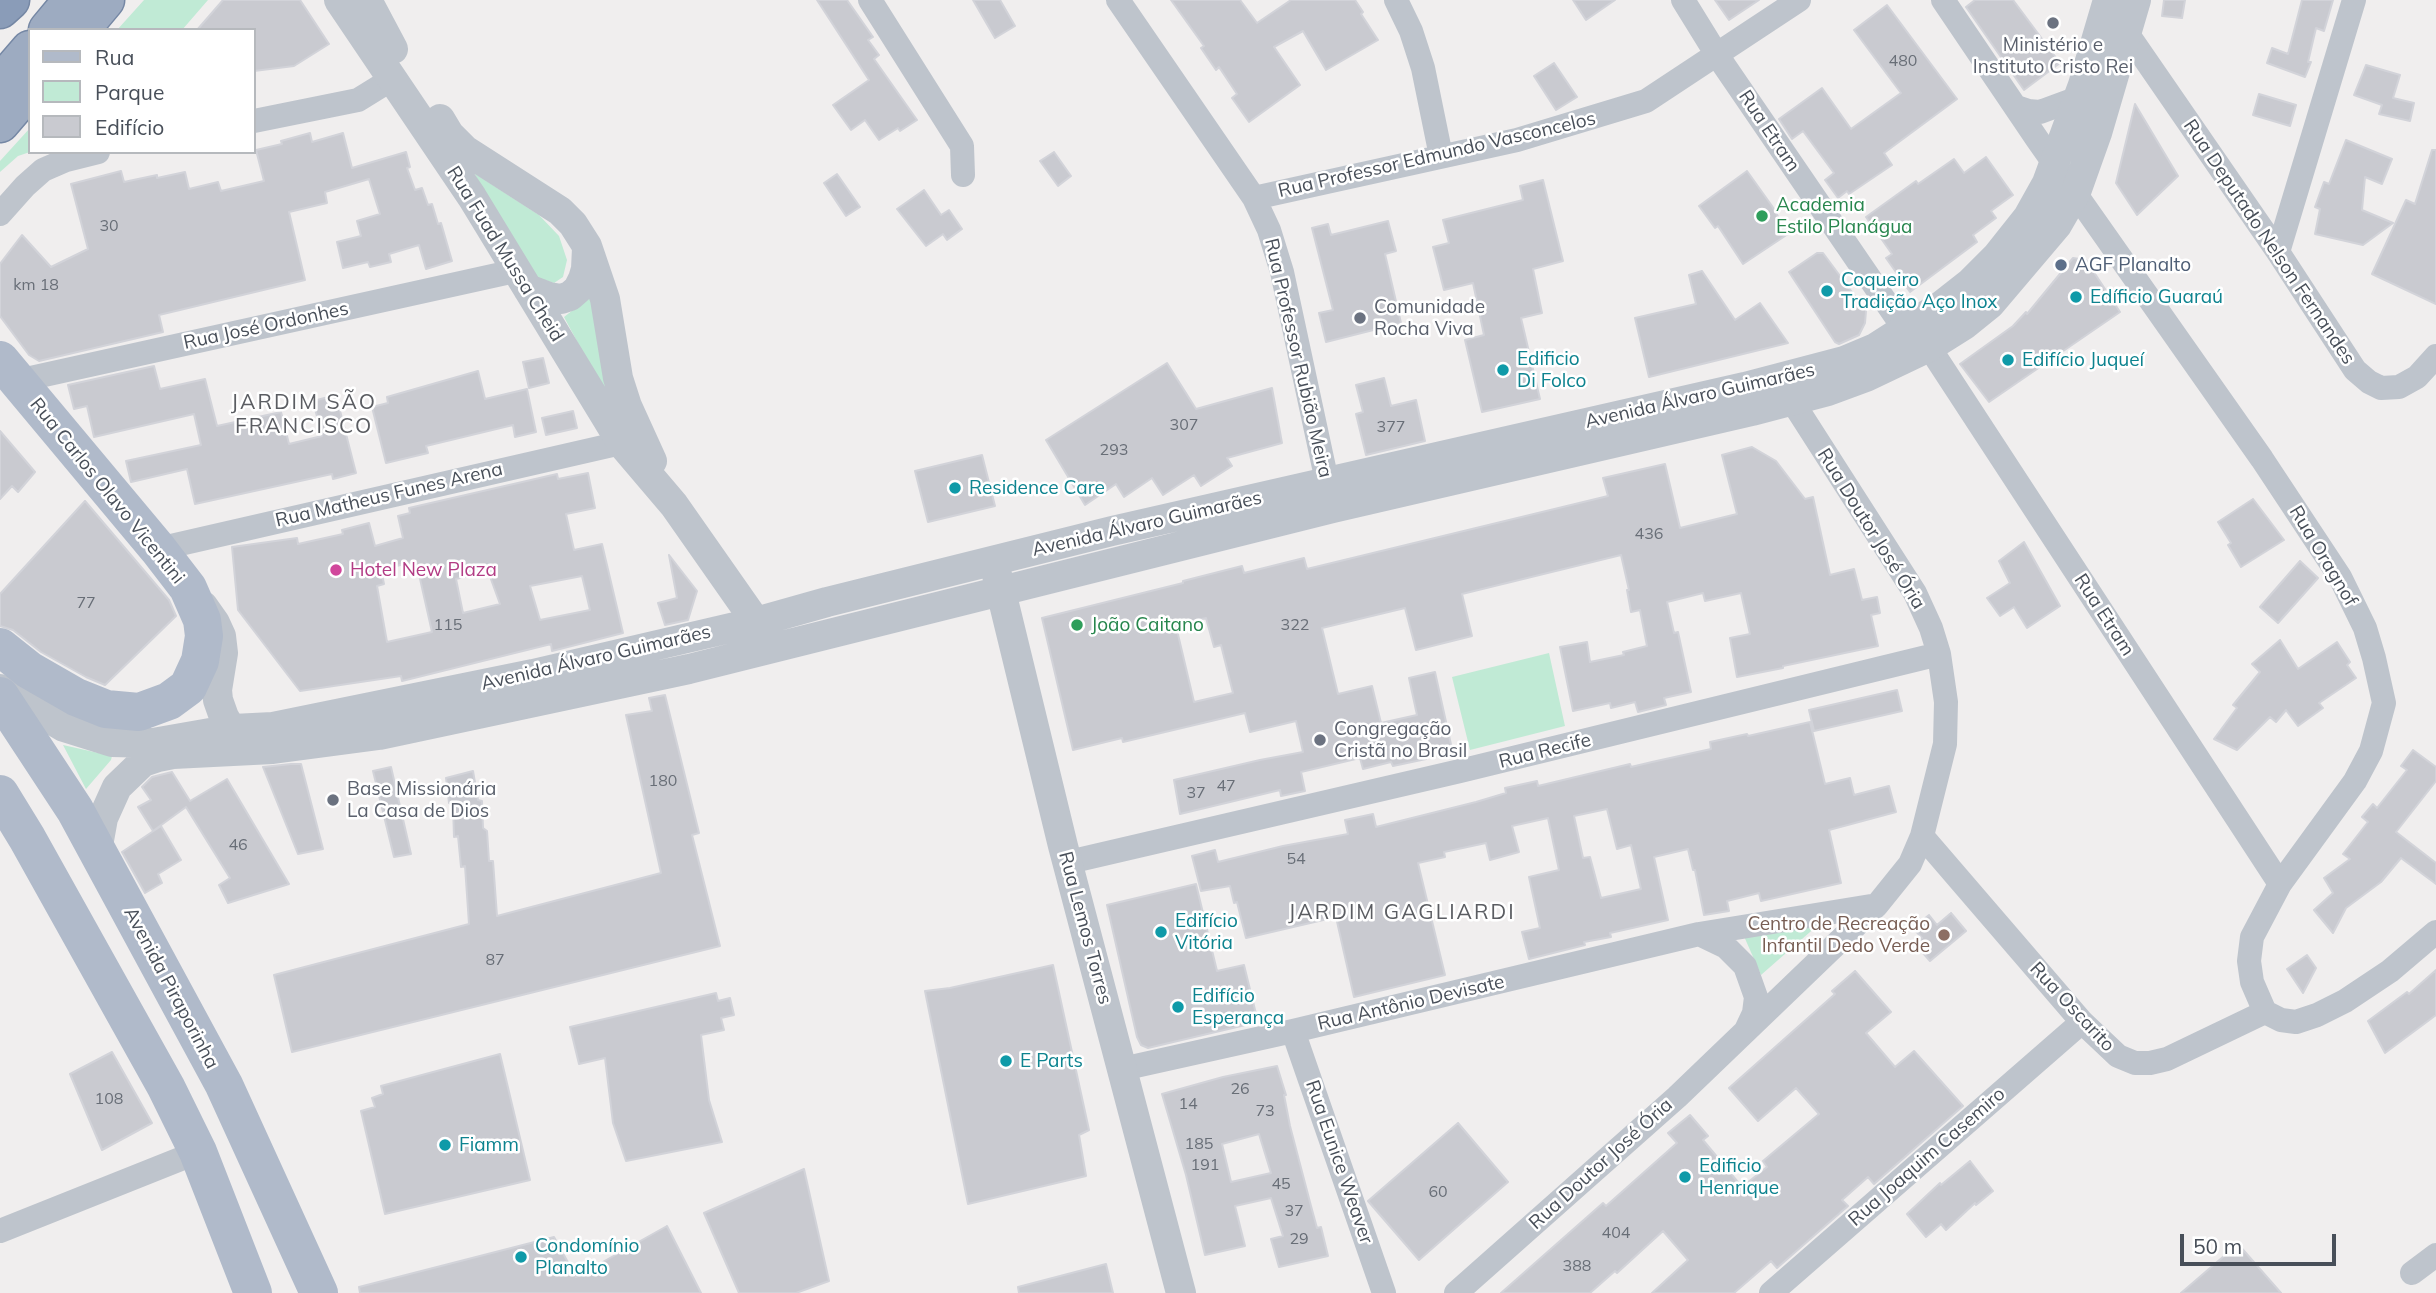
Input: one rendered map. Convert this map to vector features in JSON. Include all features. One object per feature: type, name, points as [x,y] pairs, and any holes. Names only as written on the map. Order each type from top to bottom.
[{"type":"highway","points":[[0,9],[10,0]]},
{"type":"highway","points":[[52,28],[92,8]]},
{"type":"highway","points":[[0,85],[28,52]]},
{"type":"highway","points":[[0,123],[28,90]]},
{"type":"main road","name":"Rua Carlos Olavo Vicentini","points":[[8,371],[188,588],[202,620],[204,636],[197,671],[188,687],[198,692]]},
{"type":"main road","points":[[0,647],[15,680],[119,711],[149,710],[198,692]]},
{"type":"main road","name":"Avenida Piraporinha","points":[[0,696],[75,810],[224,1085],[319,1293]]},
{"type":"main road","points":[[0,794],[146,1051],[198,1152],[253,1293]]},
{"type":"street","name":"Rua Fuad Mussa Cheid","points":[[339,0],[472,197],[621,443],[674,505],[756,622],[764,652]]},
{"type":"street","name":"Rua Fuad Mussa Cheid","points":[[367,0],[380,27],[449,134],[481,160],[560,211],[573,224],[587,246],[605,299],[610,335],[627,406],[674,505]]},
{"type":"street","points":[[870,0],[962,146],[963,175]]},
{"type":"street","name":"Rua Professor Rubião Meira","points":[[1118,0],[1254,198],[1269,230],[1282,272],[1330,495]]},
{"type":"street","points":[[1396,0],[1411,31],[1423,68],[1441,156]]},
{"type":"street","name":"Rua Etram","points":[[1683,0],[1717,55],[1905,330]]},
{"type":"street","name":"Rua Professor Edmundo Vasconcelos","points":[[1254,198],[1517,140],[1646,101],[1799,0]]},
{"type":"street","name":"Rua Oragnof","points":[[1943,0],[2262,459],[2340,577],[2365,628],[2384,703],[2371,751],[2355,780],[2280,884],[2252,937],[2249,961],[2252,982],[2265,1012]]},
{"type":"street","name":"Avenida Álvaro Guimarães","points":[[1784,390],[1875,348],[1905,330],[1970,283],[1997,256],[2028,217],[2047,184],[2078,98],[2108,0]]},
{"type":"street","name":"Avenida Álvaro Guimarães","points":[[97,851],[103,818],[111,796],[123,780],[143,762],[238,740],[273,727],[521,677],[756,622],[1170,518],[1330,495],[1784,390],[1866,377],[1929,347],[1964,325],[1990,304],[2057,225],[2076,192],[2097,133],[2136,0]]},
{"type":"street","points":[[2278,252],[2354,0]]},
{"type":"street","name":"Rua Deputado Nelson Fernandes","points":[[2127,33],[2356,370],[2369,383],[2381,388],[2399,387],[2417,377],[2436,356]]},
{"type":"street","points":[[256,121],[358,100],[392,79]]},
{"type":"street","points":[[2017,107],[2040,112],[2078,98]]},
{"type":"street","points":[[0,214],[24,186],[43,170],[90,154]]},
{"type":"street","points":[[522,280],[549,297],[561,299],[570,296],[578,289],[583,279],[587,246]]},
{"type":"street","name":"Rua José Ordonhes","points":[[8,371],[522,280]]},
{"type":"street","name":"Rua Etram","points":[[1929,347],[2280,884]]},
{"type":"street","name":"Rua Doutor José Ória","points":[[1456,1293],[1744,1034],[1877,905],[1910,863],[1922,836],[1944,744],[1946,702],[1939,654],[1931,628],[1915,593],[1784,390]]},
{"type":"street","name":"Rua Matheus Funes Arena","points":[[158,549],[621,443]]},
{"type":"street","name":"Avenida Álvaro Guimarães","points":[[15,680],[64,727],[112,742],[137,744],[177,739],[325,743],[393,733],[764,652],[1177,547],[1330,495]]},
{"type":"street","points":[[1170,518],[1177,547]]},
{"type":"street","name":"Rua Lemos Torres","points":[[994,561],[1181,1293]]},
{"type":"street","name":"Rua Recife","points":[[1069,862],[1474,768],[1939,654]]},
{"type":"street","points":[[177,739],[199,716],[198,692]]},
{"type":"street","points":[[198,692],[220,708],[238,740]]},
{"type":"street","name":"Rua Oscarito","points":[[1922,836],[2082,1022],[2118,1056],[2135,1063],[2167,1059],[2265,1012]]},
{"type":"street","name":"Rua Antônio Devisate","points":[[1122,1069],[1699,934],[1877,905]]},
{"type":"street","points":[[2265,1012],[2281,1020],[2296,1022],[2317,1015],[2345,1001],[2389,971],[2436,932]]},
{"type":"street","name":"Rua Doutor José Ória","points":[[1699,934],[1726,947],[1745,966],[1756,998],[1754,1013],[1744,1034]]},
{"type":"street","name":"Rua Joaquim Casemiro","points":[[1771,1293],[2082,1022]]},
{"type":"street","name":"Rua Eunice Weaver","points":[[1293,1031],[1384,1293]]},
{"type":"street","points":[[0,1231],[198,1152]]},
{"type":"street","points":[[2412,1273],[2436,1255]]},
{"type":"green space","points":[[144,0],[208,0],[184,28],[119,28]]},
{"type":"green space","points":[[28,130],[28,153],[18,156],[0,172],[0,161]]},
{"type":"green space","points":[[474,173],[539,215],[559,236],[567,260],[563,277],[554,283],[535,277]]},
{"type":"green space","points":[[591,296],[610,403],[564,317]]},
{"type":"green space","points":[[1549,653],[1565,726],[1470,750],[1452,677]]},
{"type":"green space","points":[[63,745],[112,756],[111,760],[86,789]]},
{"type":"green space","points":[[1826,918],[1761,975],[1743,934]]},
{"type":"building","points":[[223,0],[300,0],[329,44],[294,66],[256,71],[256,28],[199,28]]},
{"type":"building","points":[[817,0],[847,0],[873,37],[868,40],[879,55],[874,59],[917,120],[879,140],[865,120],[851,130],[833,105],[869,80]]},
{"type":"building","points":[[973,0],[1000,0],[1015,26],[995,38]]},
{"type":"building","points":[[1171,0],[1240,0],[1257,23],[1291,0],[1355,0],[1378,40],[1326,70],[1303,31],[1274,47],[1300,85],[1249,122],[1232,98],[1237,94],[1219,67],[1216,70],[1201,48],[1204,46]]},
{"type":"building","points":[[1573,0],[1615,0],[1586,20]]},
{"type":"building","points":[[1715,0],[1759,0],[1729,20]]},
{"type":"building","points":[[1975,0],[2013,0],[2060,63],[2024,90],[1966,7]]},
{"type":"building","points":[[2164,0],[2185,0],[2182,18],[2162,16]]},
{"type":"building","points":[[2302,0],[2333,0],[2324,31],[2316,28],[2308,62],[2311,62],[2305,77],[2267,63],[2272,48],[2288,54]]},
{"type":"building","points":[[1887,5],[1957,99],[1884,153],[1892,165],[1849,194],[1847,191],[1838,198],[1825,180],[1834,173],[1803,131],[1792,139],[1779,119],[1822,88],[1851,129],[1901,93],[1854,30]]},
{"type":"building","points":[[1554,63],[1577,97],[1556,110],[1534,76]]},
{"type":"building","points":[[2366,65],[2400,75],[2393,98],[2414,103],[2410,121],[2379,114],[2382,105],[2354,95]]},
{"type":"building","points":[[2259,94],[2296,105],[2290,126],[2253,115]]},
{"type":"building","points":[[2135,104],[2178,176],[2137,215],[2116,183]]},
{"type":"building","points":[[310,133],[312,142],[343,133],[352,168],[406,152],[410,167],[407,168],[415,190],[422,188],[428,205],[432,204],[438,224],[441,223],[452,261],[426,269],[419,245],[389,254],[391,262],[370,267],[368,262],[343,268],[337,242],[361,236],[357,221],[380,214],[369,179],[325,192],[327,203],[289,212],[305,280],[159,315],[163,332],[39,361],[29,355],[0,316],[0,264],[22,235],[51,267],[88,249],[71,184],[121,171],[124,182],[185,172],[189,189],[218,182],[221,191],[264,181],[256,150]]},
{"type":"building","points":[[2346,140],[2392,159],[2382,184],[2365,177],[2362,210],[2393,223],[2363,245],[2315,234],[2320,209],[2315,207],[2324,182],[2329,184]]},
{"type":"building","points":[[2432,150],[2436,150],[2436,304],[2372,274],[2406,200],[2415,204]]},
{"type":"building","points":[[1054,152],[1071,176],[1058,186],[1040,161]]},
{"type":"building","points":[[1986,157],[2013,195],[1991,211],[1996,218],[1973,235],[1977,242],[1910,292],[1886,258],[1892,254],[1866,217],[1916,181],[1918,184],[1954,159],[1964,173]]},
{"type":"building","points":[[1747,171],[1788,234],[1743,264],[1718,226],[1715,228],[1699,206]]},
{"type":"building","points":[[837,174],[860,207],[846,216],[824,183]]},
{"type":"building","points":[[1543,180],[1563,261],[1533,269],[1542,313],[1521,318],[1540,399],[1482,412],[1465,340],[1484,335],[1473,283],[1444,290],[1433,247],[1449,243],[1443,220],[1523,200],[1520,186]]},
{"type":"building","points":[[924,190],[941,215],[949,210],[962,229],[947,240],[943,234],[926,246],[897,209]]},
{"type":"building","points":[[1388,221],[1396,251],[1385,254],[1401,323],[1326,342],[1319,313],[1333,310],[1312,228],[1328,224],[1331,235]]},
{"type":"building","name":"Coqueiro Tradição Aço Inox","points":[[1817,253],[1823,253],[1866,311],[1865,323],[1859,335],[1839,344],[1835,342],[1789,272]]},
{"type":"building","points":[[2073,258],[2086,260],[2120,312],[1989,402],[1960,364],[2013,326],[2026,312],[2027,314]]},
{"type":"building","points":[[1702,271],[1735,320],[1760,303],[1788,343],[1649,377],[1635,318],[1696,304],[1689,275]]},
{"type":"building","points":[[543,358],[549,383],[529,388],[523,362]]},
{"type":"building","points":[[1167,363],[1196,409],[1272,388],[1282,443],[1227,458],[1232,466],[1201,486],[1194,475],[1163,495],[1152,478],[1124,497],[1116,484],[1085,505],[1046,440]]},
{"type":"building","points":[[154,366],[160,389],[205,379],[217,426],[281,412],[289,444],[322,436],[313,401],[336,395],[356,473],[333,479],[332,474],[195,504],[187,469],[131,482],[126,461],[201,445],[194,414],[94,437],[87,406],[74,409],[68,385]]},
{"type":"building","points":[[478,371],[485,399],[527,389],[536,432],[515,437],[513,425],[426,446],[428,453],[386,463],[372,407],[388,403],[387,397]]},
{"type":"building","points":[[1384,378],[1391,406],[1416,400],[1425,441],[1366,455],[1356,414],[1363,412],[1356,385]]},
{"type":"building","points":[[573,411],[577,428],[546,435],[542,418]]},
{"type":"building","points":[[0,431],[35,472],[18,492],[12,486],[0,499]]},
{"type":"building","points":[[1752,447],[1776,461],[1805,499],[1813,497],[1830,575],[1854,569],[1862,600],[1877,597],[1880,613],[1871,615],[1878,646],[1737,677],[1730,638],[1750,634],[1741,593],[1705,601],[1703,593],[1667,602],[1674,633],[1678,632],[1691,692],[1664,698],[1666,705],[1638,712],[1635,702],[1611,708],[1610,703],[1573,711],[1560,647],[1587,642],[1590,662],[1624,655],[1623,652],[1647,646],[1640,610],[1631,612],[1621,555],[1462,594],[1472,636],[1416,650],[1405,608],[1322,628],[1338,694],[1372,686],[1381,723],[1417,715],[1409,678],[1435,672],[1452,749],[1426,755],[1426,759],[1393,766],[1391,762],[1363,769],[1360,758],[1301,772],[1305,791],[1281,796],[1280,790],[1180,814],[1174,780],[1303,752],[1296,721],[1250,732],[1245,713],[1123,742],[1122,738],[1073,750],[1042,618],[1242,566],[1244,573],[1304,558],[1307,569],[1608,496],[1603,478],[1665,464],[1680,528],[1737,514],[1722,455]],"holes":[[[1206,618],[1214,647],[1221,645],[1233,693],[1194,702],[1176,626]]]},
{"type":"building","name":"Residence Care","points":[[982,455],[995,506],[928,522],[915,471]]},
{"type":"building","points":[[588,473],[595,508],[566,514],[574,550],[602,544],[623,633],[552,651],[551,644],[402,681],[401,676],[300,691],[238,610],[232,547],[297,538],[298,544],[343,534],[342,530],[369,523],[375,546],[403,538],[398,516],[410,513],[409,508],[557,474],[558,479]],"holes":[[[416,561],[432,632],[387,642],[377,586],[384,584],[381,570]],[[488,571],[500,604],[463,613],[456,579]],[[582,576],[590,610],[540,620],[530,586]]]},
{"type":"building","points":[[2253,499],[2284,540],[2241,567],[2218,522]]},
{"type":"building","points":[[85,501],[169,600],[176,616],[105,685],[41,652],[13,630],[0,626],[0,594]]},
{"type":"building","points":[[2024,542],[2060,606],[2027,628],[2014,607],[2000,616],[1987,598],[2010,583],[1999,561]]},
{"type":"building","points":[[669,555],[697,591],[688,620],[665,625],[658,603],[677,598]]},
{"type":"building","points":[[2300,561],[2318,578],[2278,623],[2260,607]]},
{"type":"building","points":[[2280,640],[2298,669],[2337,642],[2350,662],[2347,665],[2356,678],[2319,703],[2323,708],[2298,726],[2286,710],[2276,722],[2270,717],[2237,750],[2214,739],[2237,708],[2233,705],[2260,672],[2252,664]]},
{"type":"building","points":[[1897,690],[1902,711],[1814,731],[1809,710]]},
{"type":"building","points":[[665,695],[699,833],[692,835],[720,946],[292,1052],[274,975],[469,924],[465,866],[461,867],[458,836],[454,837],[453,806],[449,803],[446,778],[473,771],[478,800],[482,801],[483,828],[487,831],[489,861],[493,861],[497,916],[661,873],[626,715],[652,711],[649,698]]},
{"type":"building","points":[[1810,722],[1825,784],[1850,778],[1854,795],[1889,786],[1896,812],[1829,830],[1841,883],[1761,901],[1759,893],[1727,901],[1729,911],[1704,915],[1688,849],[1654,857],[1668,920],[1610,933],[1611,937],[1584,942],[1585,945],[1529,959],[1522,932],[1540,928],[1529,877],[1559,870],[1548,818],[1512,826],[1519,852],[1490,860],[1486,843],[1444,852],[1445,857],[1418,863],[1445,975],[1354,997],[1336,917],[1246,938],[1230,886],[1201,891],[1192,856],[1215,850],[1218,862],[1348,834],[1345,820],[1373,814],[1376,827],[1506,793],[1505,788],[1537,781],[1538,786],[1630,764],[1631,767],[1711,749],[1710,742],[1747,734],[1748,736]],"holes":[[[1607,809],[1617,849],[1631,845],[1641,889],[1601,898],[1590,857],[1583,858],[1574,816]]]},
{"type":"building","points":[[2413,750],[2436,767],[2436,781],[2396,832],[2436,863],[2436,884],[2401,858],[2381,882],[2346,908],[2333,933],[2314,910],[2333,893],[2324,878],[2350,859],[2343,854],[2368,822],[2362,817],[2373,804],[2377,808],[2407,770],[2401,766]]},
{"type":"building","points":[[301,764],[323,849],[298,854],[263,767]]},
{"type":"building","points":[[391,767],[411,854],[394,857],[373,771]]},
{"type":"building","points":[[172,772],[190,801],[227,779],[289,884],[228,903],[219,885],[230,878],[186,807],[153,831],[138,807],[151,800],[142,787],[152,777]]},
{"type":"building","points":[[161,826],[181,860],[158,874],[162,883],[145,893],[122,852]]},
{"type":"building","points":[[1196,884],[1217,971],[1244,965],[1258,1022],[1148,1048],[1141,1045],[1137,1037],[1107,905]]},
{"type":"building","name":"Centro de Recreação Infantil Dedo Verde","points":[[1951,913],[1966,931],[1930,961],[1915,944],[1922,938],[1913,928],[1929,915],[1937,925]]},
{"type":"building","points":[[2307,955],[2316,968],[2303,993],[2287,969]]},
{"type":"building","name":"E Parts","points":[[1053,965],[1089,1130],[1079,1135],[1086,1176],[968,1204],[925,991]]},
{"type":"building","points":[[2436,970],[2436,1015],[2385,1053],[2368,1021],[2407,992],[2409,994]]},
{"type":"building","points":[[1855,971],[1891,1012],[1866,1033],[1895,1067],[1914,1051],[1963,1106],[1874,1184],[1868,1177],[1842,1200],[1848,1206],[1777,1268],[1771,1261],[1734,1293],[1652,1293],[1688,1260],[1663,1231],[1617,1273],[1615,1271],[1590,1293],[1501,1293],[1603,1203],[1606,1206],[1677,1143],[1668,1133],[1690,1115],[1708,1136],[1703,1140],[1742,1187],[1767,1167],[1763,1161],[1819,1114],[1796,1088],[1758,1121],[1729,1088],[1835,994],[1832,991]]},
{"type":"building","points":[[716,993],[718,1001],[730,998],[734,1015],[721,1018],[724,1030],[701,1035],[709,1100],[722,1142],[626,1161],[613,1123],[605,1058],[579,1064],[570,1027]]},
{"type":"building","points":[[112,1052],[152,1123],[102,1150],[70,1074]]},
{"type":"building","name":"Fiamm","points":[[500,1054],[530,1180],[385,1214],[361,1111],[375,1107],[372,1098],[383,1094],[381,1086]]},
{"type":"building","points":[[1277,1066],[1311,1206],[1317,1228],[1321,1227],[1328,1256],[1279,1267],[1271,1239],[1283,1236],[1271,1198],[1235,1206],[1245,1246],[1205,1255],[1186,1175],[1162,1094]],"holes":[[[1259,1134],[1271,1173],[1231,1182],[1222,1144]]]},
{"type":"building","points":[[1458,1123],[1508,1182],[1419,1260],[1368,1201]]},
{"type":"building","points":[[1970,1161],[1993,1191],[1976,1205],[1975,1203],[1946,1230],[1941,1224],[1926,1237],[1907,1214],[1940,1183],[1941,1185]]},
{"type":"building","points":[[804,1169],[829,1281],[796,1293],[739,1293],[704,1213]]},
{"type":"building","name":"Condomínio Planalto","points":[[667,1226],[701,1293],[360,1293],[359,1287],[554,1237],[576,1277]]},
{"type":"building","points":[[2238,1244],[2281,1293],[2181,1293]]},
{"type":"building","points":[[1106,1264],[1113,1293],[1019,1293],[1018,1287]]},
{"type":"place","name":"Ministério e Instituto Cristo Rei","points":[[2053,23]]},
{"type":"place","name":"Academia Estilo Planágua","points":[[1762,216]]},
{"type":"place","name":"AGF Planalto","points":[[2061,265]]},
{"type":"place","name":"Coqueiro Tradição Aço Inox","points":[[1827,291]]},
{"type":"place","name":"Edíficio Guaraú","points":[[2076,297]]},
{"type":"place","name":"Comunidade Rocha Viva","points":[[1360,318]]},
{"type":"place","name":"Edifício Juqueí","points":[[2008,360]]},
{"type":"place","name":"Edificio Di Folco","points":[[1503,370]]},
{"type":"place","name":"Residence Care","points":[[955,488]]},
{"type":"place","name":"Hotel New Plaza","points":[[336,570]]},
{"type":"place","name":"João Caitano","points":[[1077,625]]},
{"type":"place","name":"Congregação Cristã no Brasil","points":[[1320,740]]},
{"type":"place","name":"Base Missionária La Casa de Dios","points":[[333,800]]},
{"type":"place","name":"Edifício Vitória","points":[[1161,932]]},
{"type":"place","name":"Centro de Recreação Infantil Dedo Verde","points":[[1944,935]]},
{"type":"place","name":"Edifício Esperança","points":[[1178,1007]]},
{"type":"place","name":"E Parts","points":[[1006,1061]]},
{"type":"place","name":"Fiamm","points":[[445,1145]]},
{"type":"place","name":"Edificio Henrique","points":[[1685,1177]]},
{"type":"place","name":"Condomínio Planalto","points":[[521,1257]]},
{"type":"district","name":"JARDIM SÃO FRANCISCO","points":[[304,415]]},
{"type":"district","name":"JARDIM GAGLIARDI","points":[[1402,913]]}]
